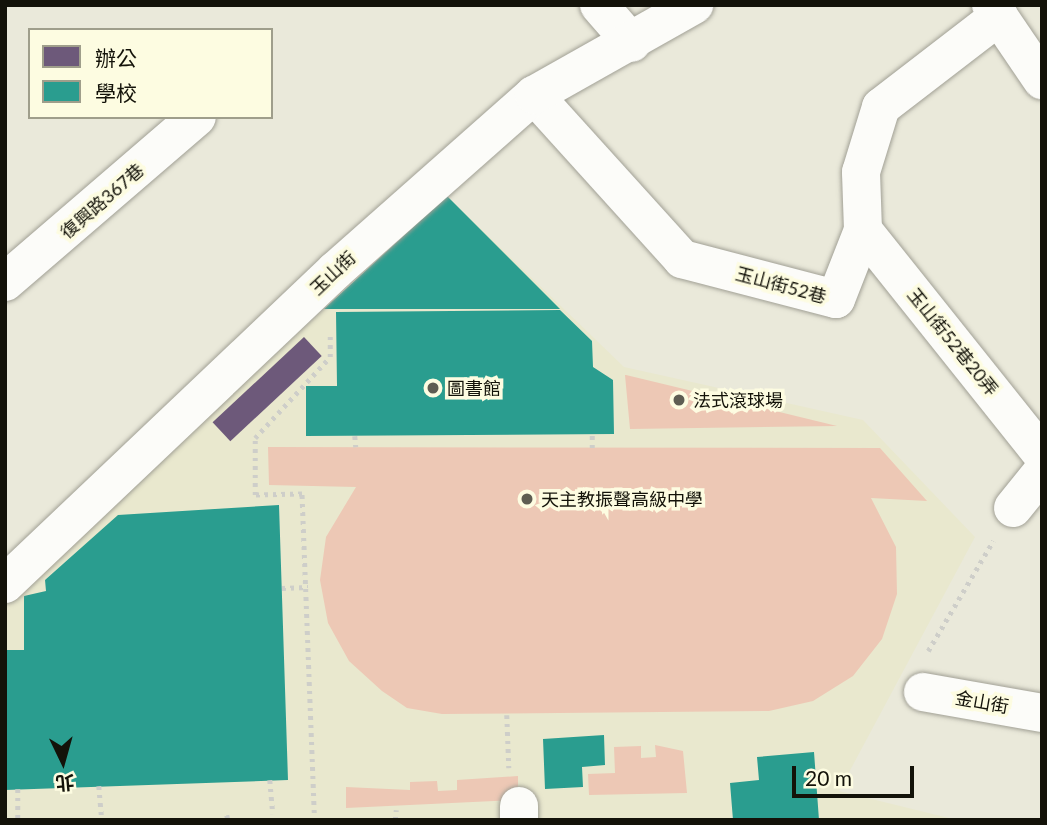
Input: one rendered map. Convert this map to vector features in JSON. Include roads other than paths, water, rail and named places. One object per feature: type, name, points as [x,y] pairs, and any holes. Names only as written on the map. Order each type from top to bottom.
[{"type":"street","points":[[600,5],[632,43]]},
{"type":"street","name":"玉山街","points":[[5,584],[336,270],[534,95],[632,43],[694,5]]},
{"type":"street","points":[[995,11],[1042,80]]},
{"type":"street","name":"玉山街52巷","points":[[534,95],[682,259],[836,299],[863,230],[861,172],[881,107],[995,11]]},
{"type":"street","name":"復興路367巷","points":[[12,265],[194,119]]},
{"type":"street","name":"玉山街52巷20弄","points":[[863,230],[1042,454]]},
{"type":"street","points":[[1013,508],[1042,472]]},
{"type":"street","name":"金山街","points":[[923,692],[1042,713]]},
{"type":"place","name":"圖書館","points":[[433,388]]},
{"type":"place","name":"法式滾球場","points":[[679,400]]},
{"type":"place","name":"天主教振聲高級中學","points":[[527,499]]}]
